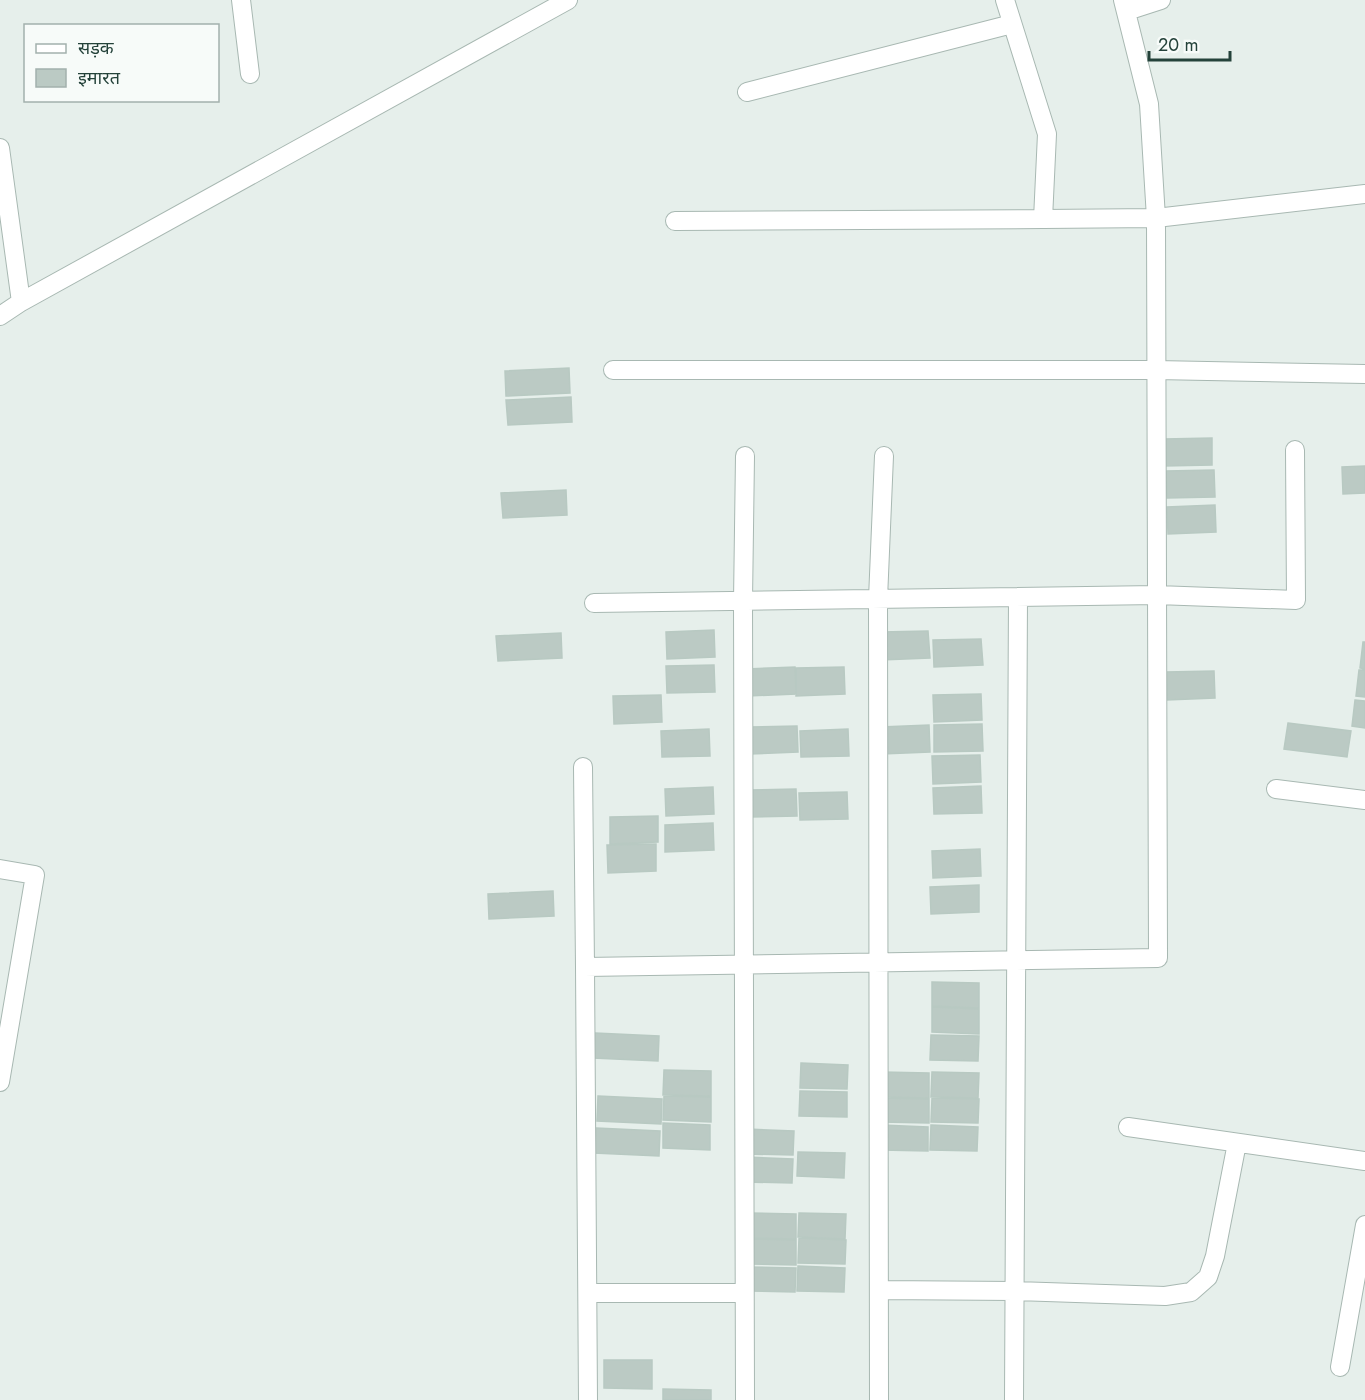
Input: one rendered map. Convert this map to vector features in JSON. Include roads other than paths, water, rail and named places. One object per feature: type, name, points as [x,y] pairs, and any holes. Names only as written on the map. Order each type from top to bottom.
[{"type":"street","points":[[241,0],[250,74]]},
{"type":"street","points":[[0,316],[21,302],[568,0]]},
{"type":"street","points":[[1005,0],[1047,134],[1042,219]]},
{"type":"street","points":[[585,967],[1158,958],[1156,218],[1149,104],[1125,6],[1161,0]]},
{"type":"street","points":[[747,92],[1012,24]]},
{"type":"street","points":[[0,148],[21,302]]},
{"type":"street","points":[[675,221],[1156,218],[1365,194]]},
{"type":"street","points":[[613,370],[1156,370],[1365,374]]},
{"type":"street","points":[[594,603],[1157,596],[1296,600],[1295,450]]},
{"type":"street","points":[[745,1400],[743,601],[746,456]]},
{"type":"street","points":[[879,1400],[878,599],[884,456]]},
{"type":"street","points":[[1014,1400],[1018,597]]},
{"type":"street","points":[[583,767],[588,1400]]},
{"type":"street","points":[[1276,789],[1365,800]]},
{"type":"street","points":[[0,868],[35,875],[0,1082]]},
{"type":"street","points":[[1128,1126],[1365,1161]]},
{"type":"street","points":[[879,1290],[1015,1291],[1165,1296],[1191,1292],[1208,1277],[1215,1256],[1237,1143]]},
{"type":"street","points":[[1340,1367],[1365,1225]]},
{"type":"street","points":[[588,1293],[744,1293]]}]
